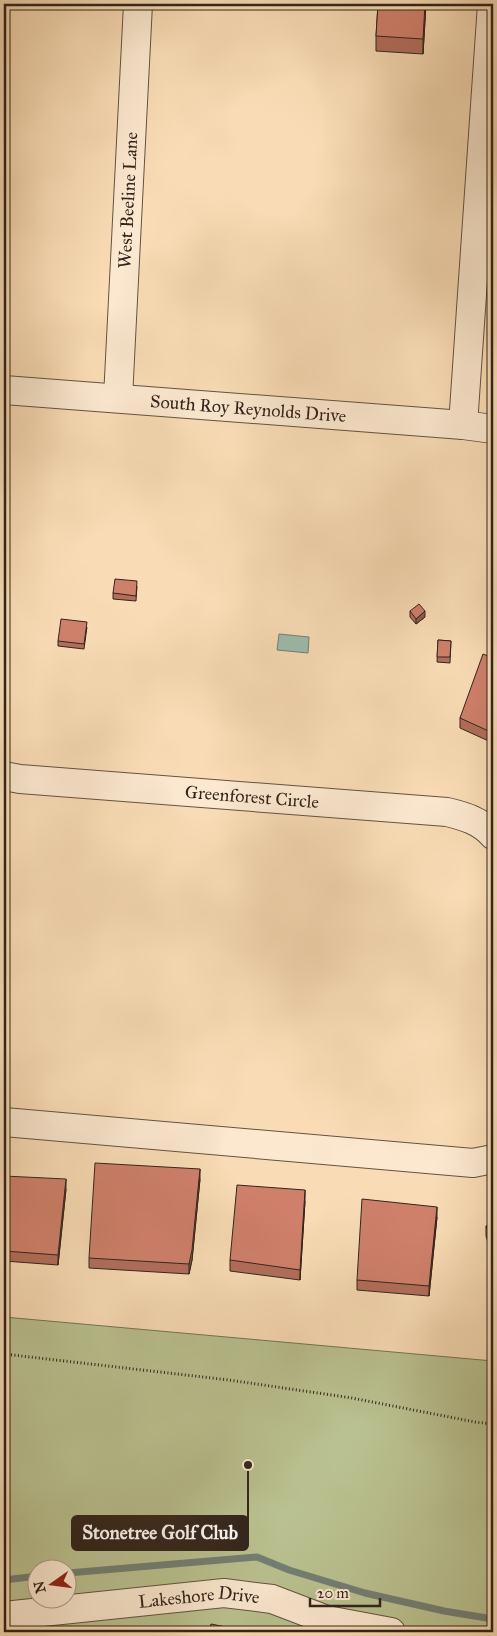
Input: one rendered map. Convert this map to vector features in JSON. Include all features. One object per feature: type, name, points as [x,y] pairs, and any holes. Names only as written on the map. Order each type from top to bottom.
[{"type":"street","name":"West Beeline Lane","points":[[118,398],[138,4]]},
{"type":"street","points":[[462,425],[492,4]]},
{"type":"street","name":"South Roy Reynolds Drive","points":[[4,390],[462,425],[493,429]]},
{"type":"street","name":"Greenforest Circle","points":[[4,776],[20,779],[447,812],[469,818],[489,830],[493,835]]},
{"type":"street","points":[[4,1122],[473,1163],[493,1159]]},
{"type":"street","name":"Lakeshore Drive","points":[[4,1616],[224,1593],[272,1599],[326,1620],[391,1632]]},
{"type":"path","points":[[4,1354],[229,1380],[352,1398],[493,1424]]},
{"type":"green space","points":[[4,1317],[493,1361],[493,1632],[4,1632]]},
{"type":"shaded area","points":[[279,634],[309,637],[308,653],[277,650]]},
{"type":"building","points":[[378,4],[425,4],[423,39],[376,36]]},
{"type":"building","points":[[115,579],[137,581],[136,596],[113,593]]},
{"type":"building","points":[[419,604],[425,611],[416,619],[410,611]]},
{"type":"building","points":[[61,619],[87,622],[84,644],[58,641]]},
{"type":"building","points":[[438,640],[451,641],[450,657],[437,657]]},
{"type":"building","points":[[483,654],[493,658],[493,733],[460,718]]},
{"type":"building","points":[[95,1163],[200,1169],[189,1264],[89,1258]]},
{"type":"building","points":[[4,1176],[66,1179],[58,1255],[4,1251]]},
{"type":"building","points":[[237,1185],[305,1190],[300,1270],[230,1260]]},
{"type":"building","points":[[362,1199],[437,1207],[429,1286],[357,1280]]},
{"type":"building","points":[[493,1223],[493,1248],[486,1226]]},
{"type":"building","points":[[211,1624],[251,1632],[209,1632]]},
{"type":"building","points":[[51,1628],[51,1632],[18,1632]]},
{"type":"building","points":[[157,1628],[157,1632],[130,1632],[130,1630]]},
{"type":"waterway","points":[[78,1572],[257,1557],[289,1570],[365,1593],[444,1611],[493,1619]]},
{"type":"waterway","points":[[4,1580],[28,1577]]},
{"type":"place","name":"Stonetree Golf Club","points":[[248,1465]]}]
